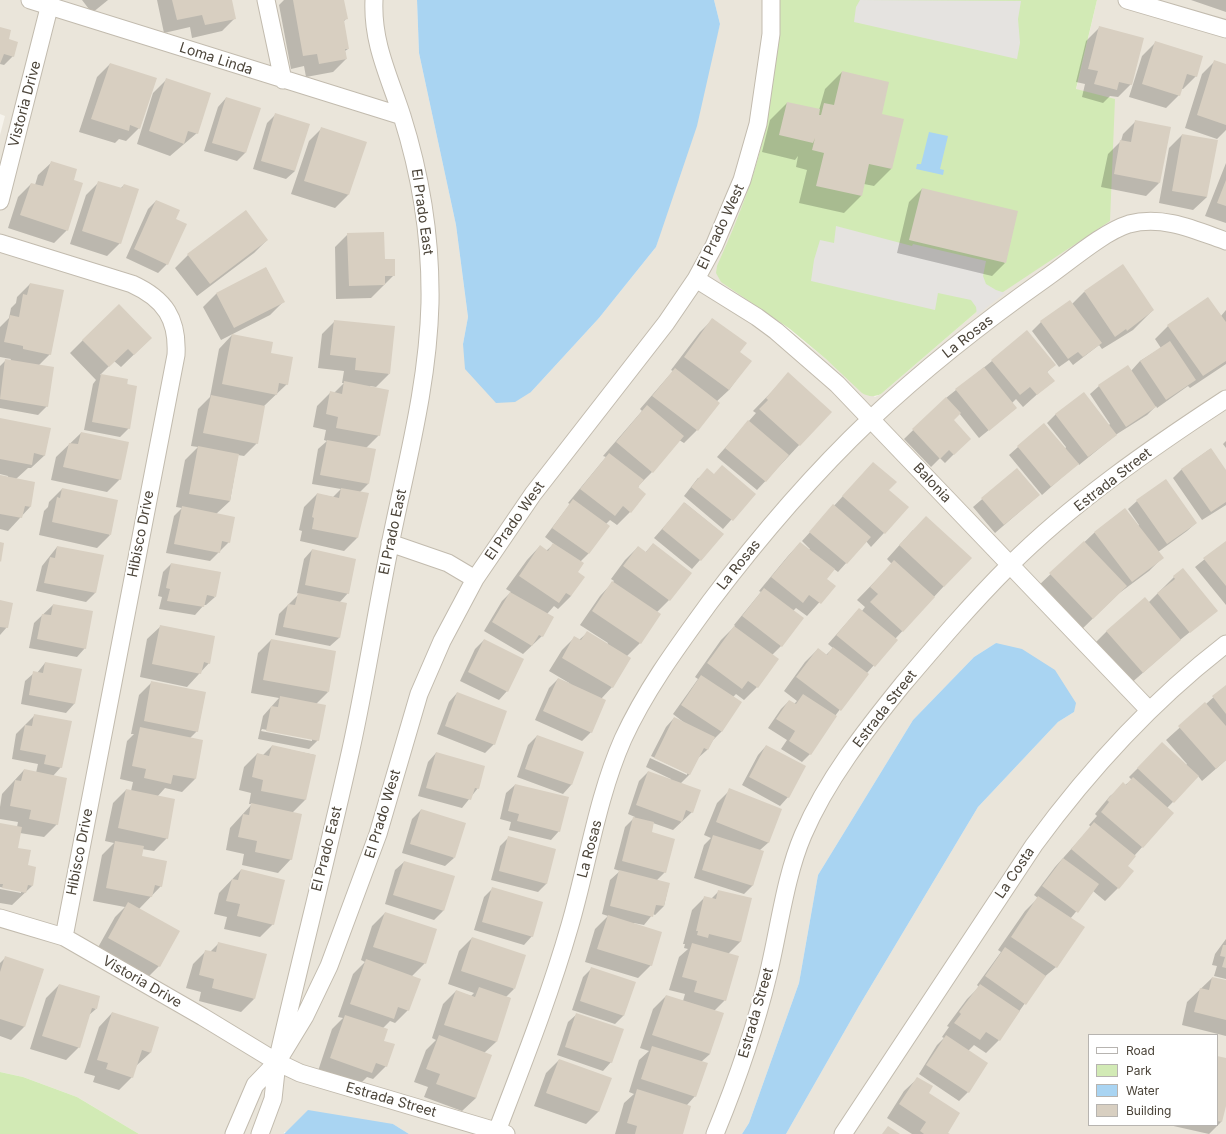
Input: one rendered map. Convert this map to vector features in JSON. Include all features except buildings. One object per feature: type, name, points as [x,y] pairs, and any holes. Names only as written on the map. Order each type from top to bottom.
[{"type":"street","name":"Loma Linda","points":[[30,0],[51,3],[283,80],[402,116]]},
{"type":"street","points":[[266,0],[283,80]]},
{"type":"street","name":"El Prado East","points":[[260,1134],[273,1099],[277,1062],[352,746],[390,543],[417,416],[428,340],[430,303],[429,263],[425,218],[416,168],[402,116],[376,38],[374,23],[374,0]]},
{"type":"street","name":"El Prado West","points":[[277,1062],[305,1016],[329,966],[378,834],[419,694],[442,641],[475,579],[534,494],[666,323],[696,279],[714,246],[730,211],[752,147],[758,124],[767,68],[770,34],[770,0]]},
{"type":"street","points":[[1127,0],[1226,29]]},
{"type":"street","name":"Vistoria Drive","points":[[0,201],[51,3]]},
{"type":"street","name":"La Rosas","points":[[502,1133],[550,990],[570,923],[612,768],[637,711],[675,650],[722,586],[773,523],[808,484],[871,419],[934,363],[1008,305],[1120,227],[1149,220],[1166,222],[1226,241]]},
{"type":"street","name":"Hibisco Drive","points":[[0,243],[132,284],[143,289],[154,296],[167,311],[172,320],[176,344],[176,355],[64,937]]},
{"type":"street","name":"Balonia","points":[[696,279],[757,317],[792,344],[871,419],[1149,710]]},
{"type":"street","name":"Estrada Street","points":[[715,1134],[740,1067],[765,985],[793,864],[802,836],[833,778],[879,714],[952,626],[1010,565],[1075,509],[1136,460],[1226,399]]},
{"type":"street","points":[[390,543],[448,563],[475,579]]},
{"type":"street","name":"La Costa","points":[[843,1134],[1034,845],[1066,801],[1149,710],[1226,644]]},
{"type":"street","name":"Vistoria Drive","points":[[0,918],[64,937],[203,1017],[277,1062]]},
{"type":"street","points":[[234,1134],[255,1085],[277,1062]]},
{"type":"street","name":"Estrada Street","points":[[277,1062],[312,1077],[502,1133]]},
{"type":"shaded area","points":[[0,0],[417,0],[419,53],[456,225],[468,317],[463,344],[531,392],[599,318],[656,247],[720,24],[714,0],[777,0],[767,118],[750,186],[736,223],[762,309],[875,397],[881,394],[988,302],[1076,90],[1097,0],[1226,0],[1226,1134],[786,1134],[859,1006],[978,807],[1058,722],[1074,712],[996,643],[974,657],[913,720],[818,875],[799,983],[749,1123],[742,1134],[409,1134],[393,1124],[284,1132],[284,1134],[139,1134],[77,1097],[23,1077],[0,1072],[0,135],[5,116],[0,114]]},
{"type":"shaded area","points":[[860,0],[1021,1],[1018,19],[1020,43],[1017,59],[854,22],[856,7]]},
{"type":"shaded area","points":[[836,226],[912,246],[913,244],[986,261],[983,276],[986,284],[1005,293],[977,315],[976,307],[971,300],[938,293],[935,310],[811,281],[814,260],[820,240],[834,243]]},
{"type":"green space","points":[[777,0],[1097,0],[1076,89],[1115,99],[1110,221],[988,302],[881,394],[876,396],[869,396],[862,393],[826,359],[790,329],[721,282],[716,273],[717,266],[753,176],[763,138],[771,89]]},
{"type":"green space","points":[[0,1072],[23,1077],[77,1097],[139,1134],[0,1134]]},
{"type":"water","points":[[417,0],[714,0],[720,24],[697,126],[656,247],[599,318],[531,392],[515,402],[496,403],[465,369],[463,344],[468,317],[456,225],[419,53]]},
{"type":"water","points":[[929,132],[948,136],[940,169],[944,170],[943,175],[916,169],[917,164],[921,164]]},
{"type":"water","points":[[996,643],[1022,649],[1055,670],[1076,703],[1074,712],[1058,722],[978,807],[859,1006],[786,1134],[742,1134],[749,1123],[799,983],[818,875],[913,720],[974,657]]},
{"type":"water","points":[[308,1110],[393,1124],[409,1134],[284,1134]]}]
